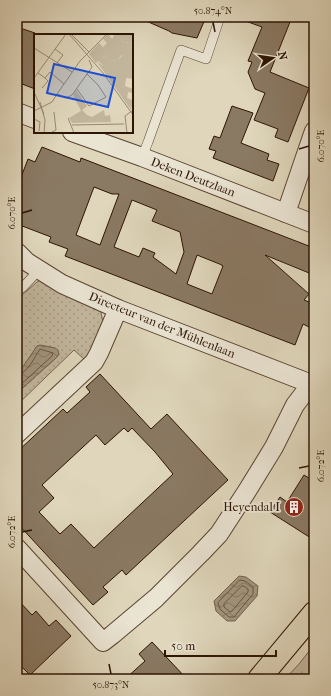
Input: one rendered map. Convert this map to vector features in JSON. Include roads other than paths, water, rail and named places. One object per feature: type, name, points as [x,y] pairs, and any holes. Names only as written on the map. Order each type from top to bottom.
[{"type":"main road","points":[[259,679],[314,613]]},
{"type":"street","points":[[17,112],[34,119]]},
{"type":"street","points":[[286,213],[314,131]]},
{"type":"street","name":"Deken Deutzlaan","points":[[75,133],[142,157],[314,224]]},
{"type":"street","name":"Directeur van der Mühlenlaan","points":[[17,252],[27,262],[62,284],[118,309],[312,384]]},
{"type":"street","points":[[17,434],[94,362],[118,309]]},
{"type":"street","points":[[17,548],[103,642],[156,598],[201,554],[219,534],[274,447],[295,405],[312,384]]},
{"type":"lane","points":[[142,157],[181,50],[206,59],[220,17]]},
{"type":"lane","points":[[17,291],[23,287],[39,270]]},
{"type":"water","points":[[40,345],[55,348],[58,350],[59,354],[17,393],[17,372],[22,368],[37,346]]},
{"type":"water","points":[[239,576],[246,577],[258,586],[257,596],[235,621],[227,621],[216,611],[214,601]]},
{"type":"place","name":"Heyendal I","points":[[294,507]]}]
